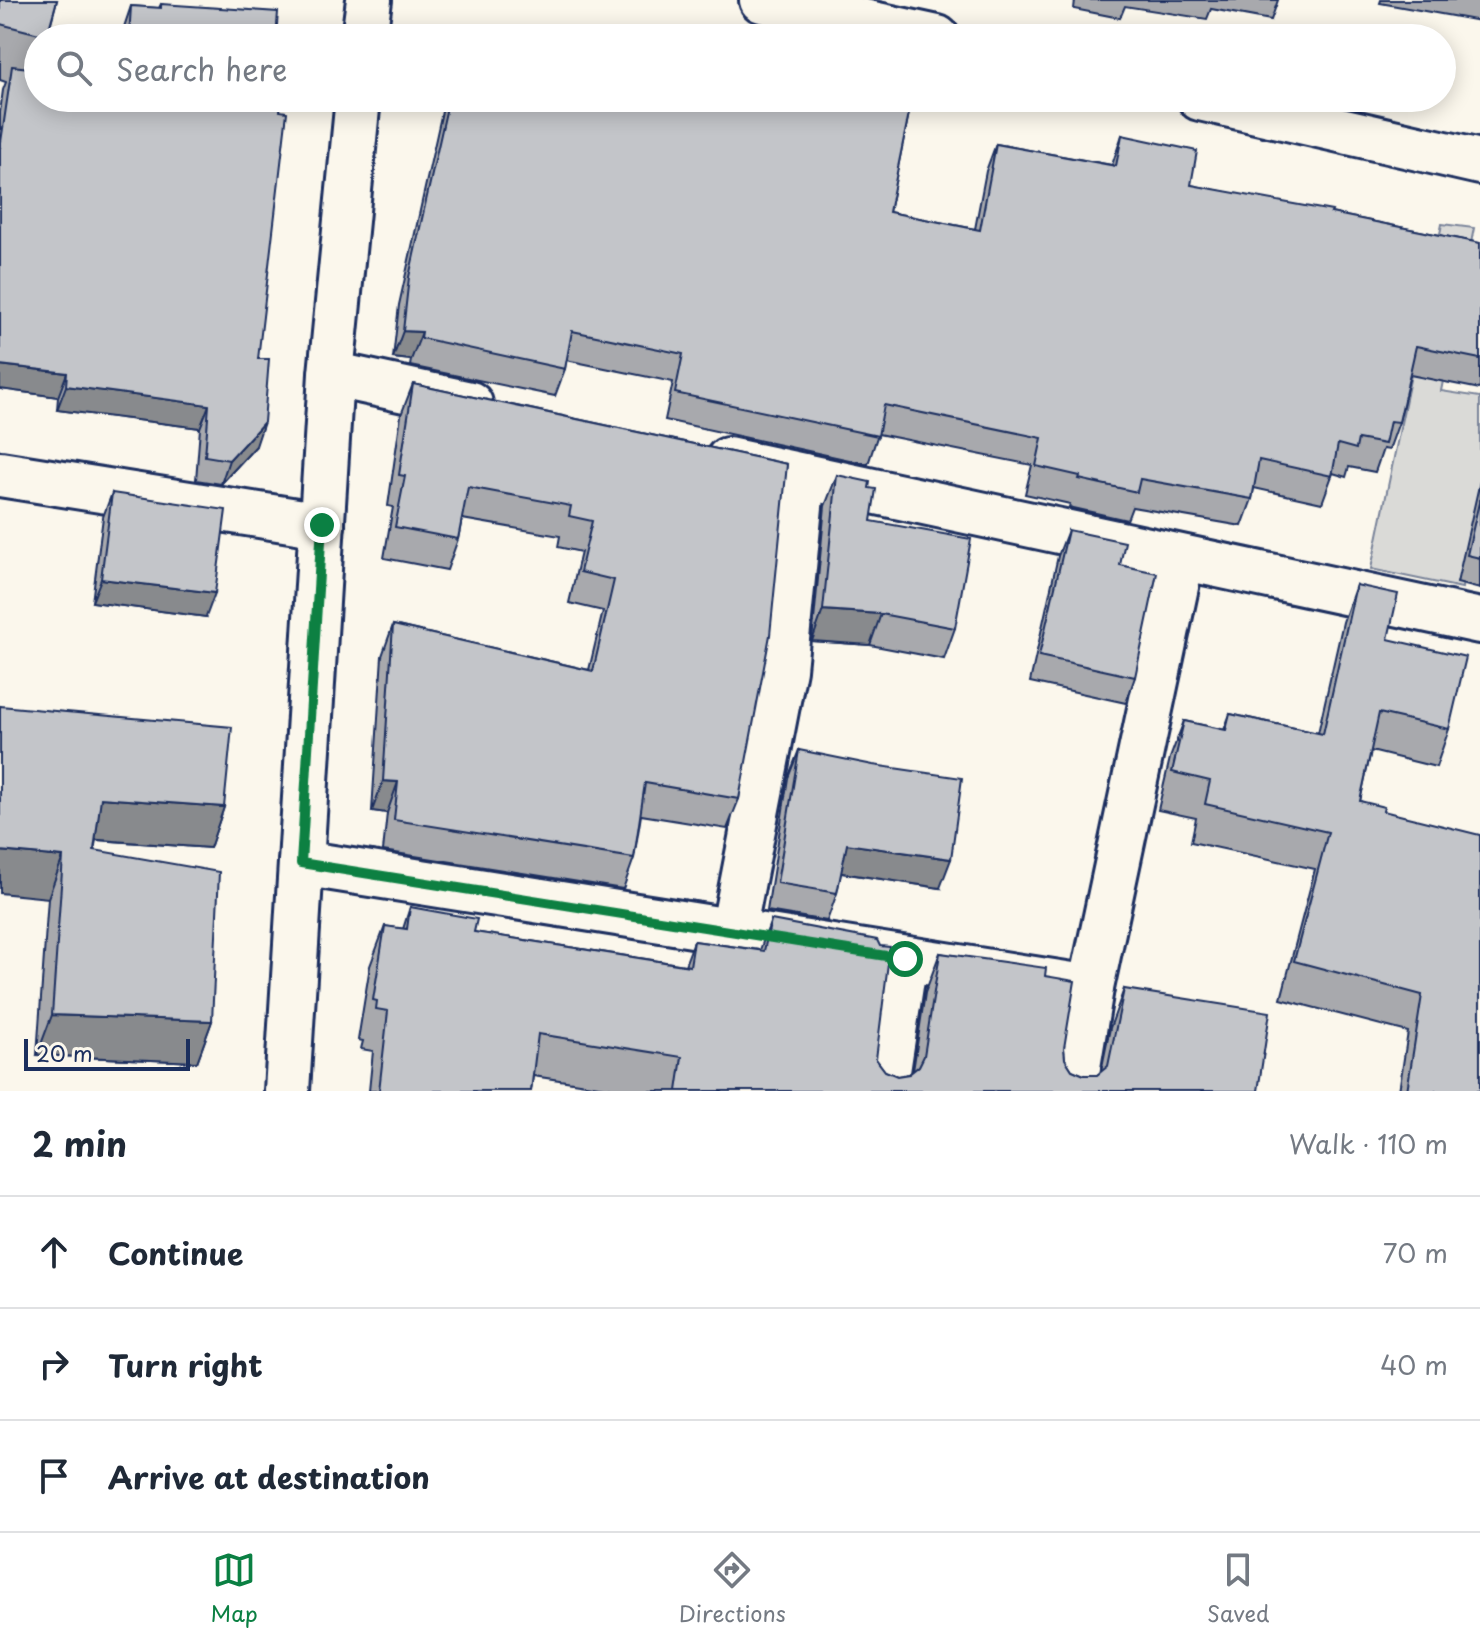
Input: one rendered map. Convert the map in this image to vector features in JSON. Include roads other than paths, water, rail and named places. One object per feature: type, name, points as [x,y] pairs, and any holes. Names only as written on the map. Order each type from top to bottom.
[{"type":"street","points":[[366,24],[369,0]]},
{"type":"street","points":[[762,0],[851,9],[895,24]]},
{"type":"street","points":[[287,1091],[331,374],[357,112]]},
{"type":"street","points":[[1261,112],[1480,162]]},
{"type":"street","points":[[331,374],[514,413]]},
{"type":"street","points":[[681,449],[1480,621]]},
{"type":"street","points":[[0,474],[322,525]]},
{"type":"street","points":[[733,932],[784,669],[803,476]]},
{"type":"street","points":[[1074,1091],[1091,988],[1182,558]]},
{"type":"street","points":[[301,863],[1091,988]]},
{"type":"street","points":[[885,1091],[905,959]]}]
